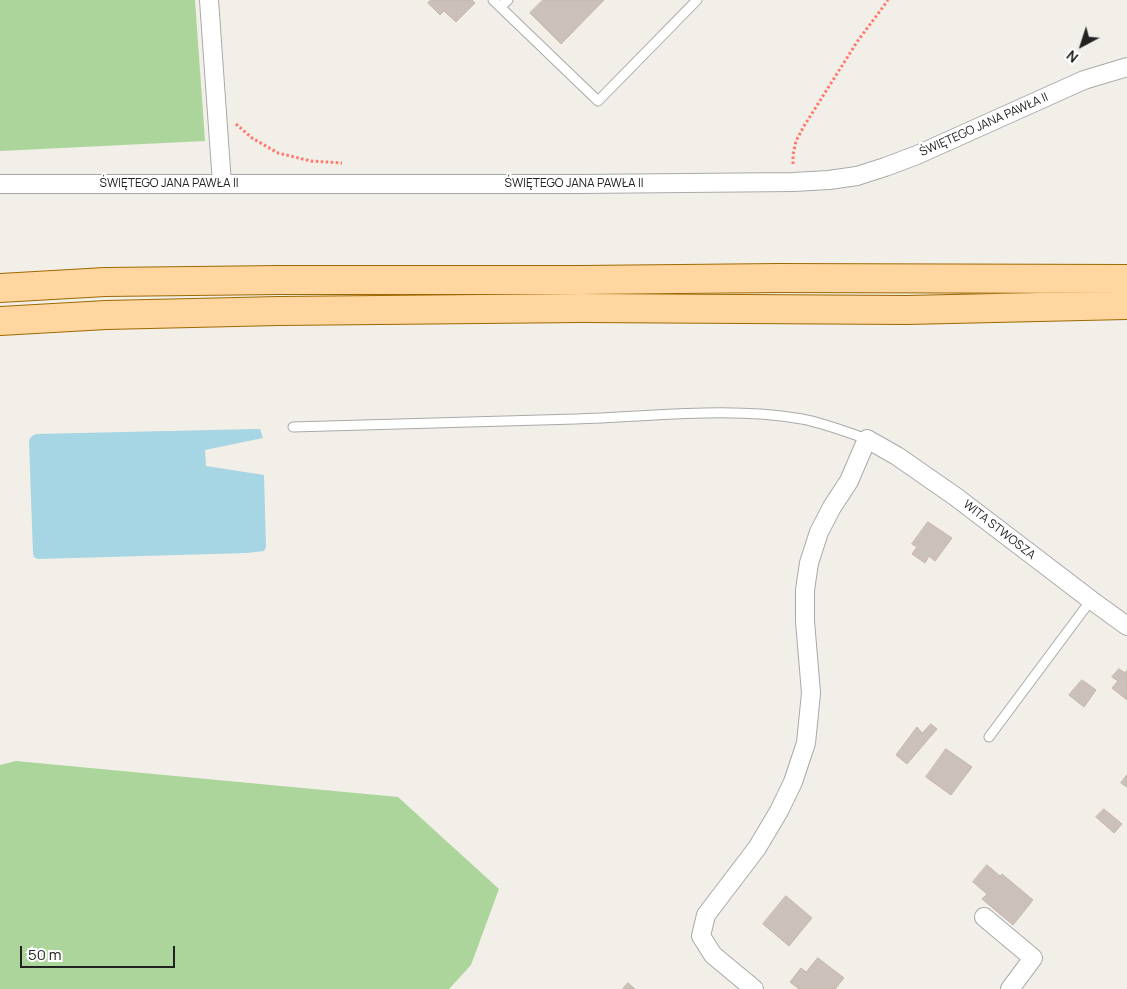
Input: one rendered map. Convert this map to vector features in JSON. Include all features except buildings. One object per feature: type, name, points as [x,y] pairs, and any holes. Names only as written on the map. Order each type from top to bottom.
[{"type":"main road","points":[[0,288],[105,282],[280,280],[1127,278]]},
{"type":"main road","points":[[0,321],[106,315],[279,311],[582,308],[907,310],[1127,305]]},
{"type":"street","points":[[209,0],[222,184]]},
{"type":"street","name":"ŚWIĘTEGO JANA PAWŁA II","points":[[0,184],[580,184],[829,180],[857,176],[885,167],[933,148],[1084,80],[1127,67]]},
{"type":"street","points":[[754,989],[713,955],[701,936],[706,915],[757,848],[779,812],[793,782],[806,743],[811,693],[805,621],[806,590],[810,563],[819,532],[849,481],[867,439]]},
{"type":"street","name":"WITA STWOSZA","points":[[867,439],[897,456],[956,497],[1127,626]]},
{"type":"street","points":[[984,917],[1033,958],[1010,989]]},
{"type":"lane","points":[[493,0],[598,101],[698,0]]},
{"type":"lane","points":[[500,7],[508,0]]},
{"type":"lane","points":[[293,427],[728,413],[764,414],[803,419],[838,428],[867,439]]},
{"type":"lane","points":[[989,736],[1091,600]]},
{"type":"path","points":[[793,182],[793,155],[796,141],[857,42],[888,0]]},
{"type":"green space","points":[[0,0],[195,0],[205,141],[0,151]]},
{"type":"green space","points":[[16,761],[398,797],[499,889],[471,965],[449,989],[0,989],[0,765]]},
{"type":"water","points":[[260,429],[263,438],[205,450],[206,466],[264,475],[266,547],[264,551],[38,559],[34,557],[29,440],[32,436],[36,434]]}]
